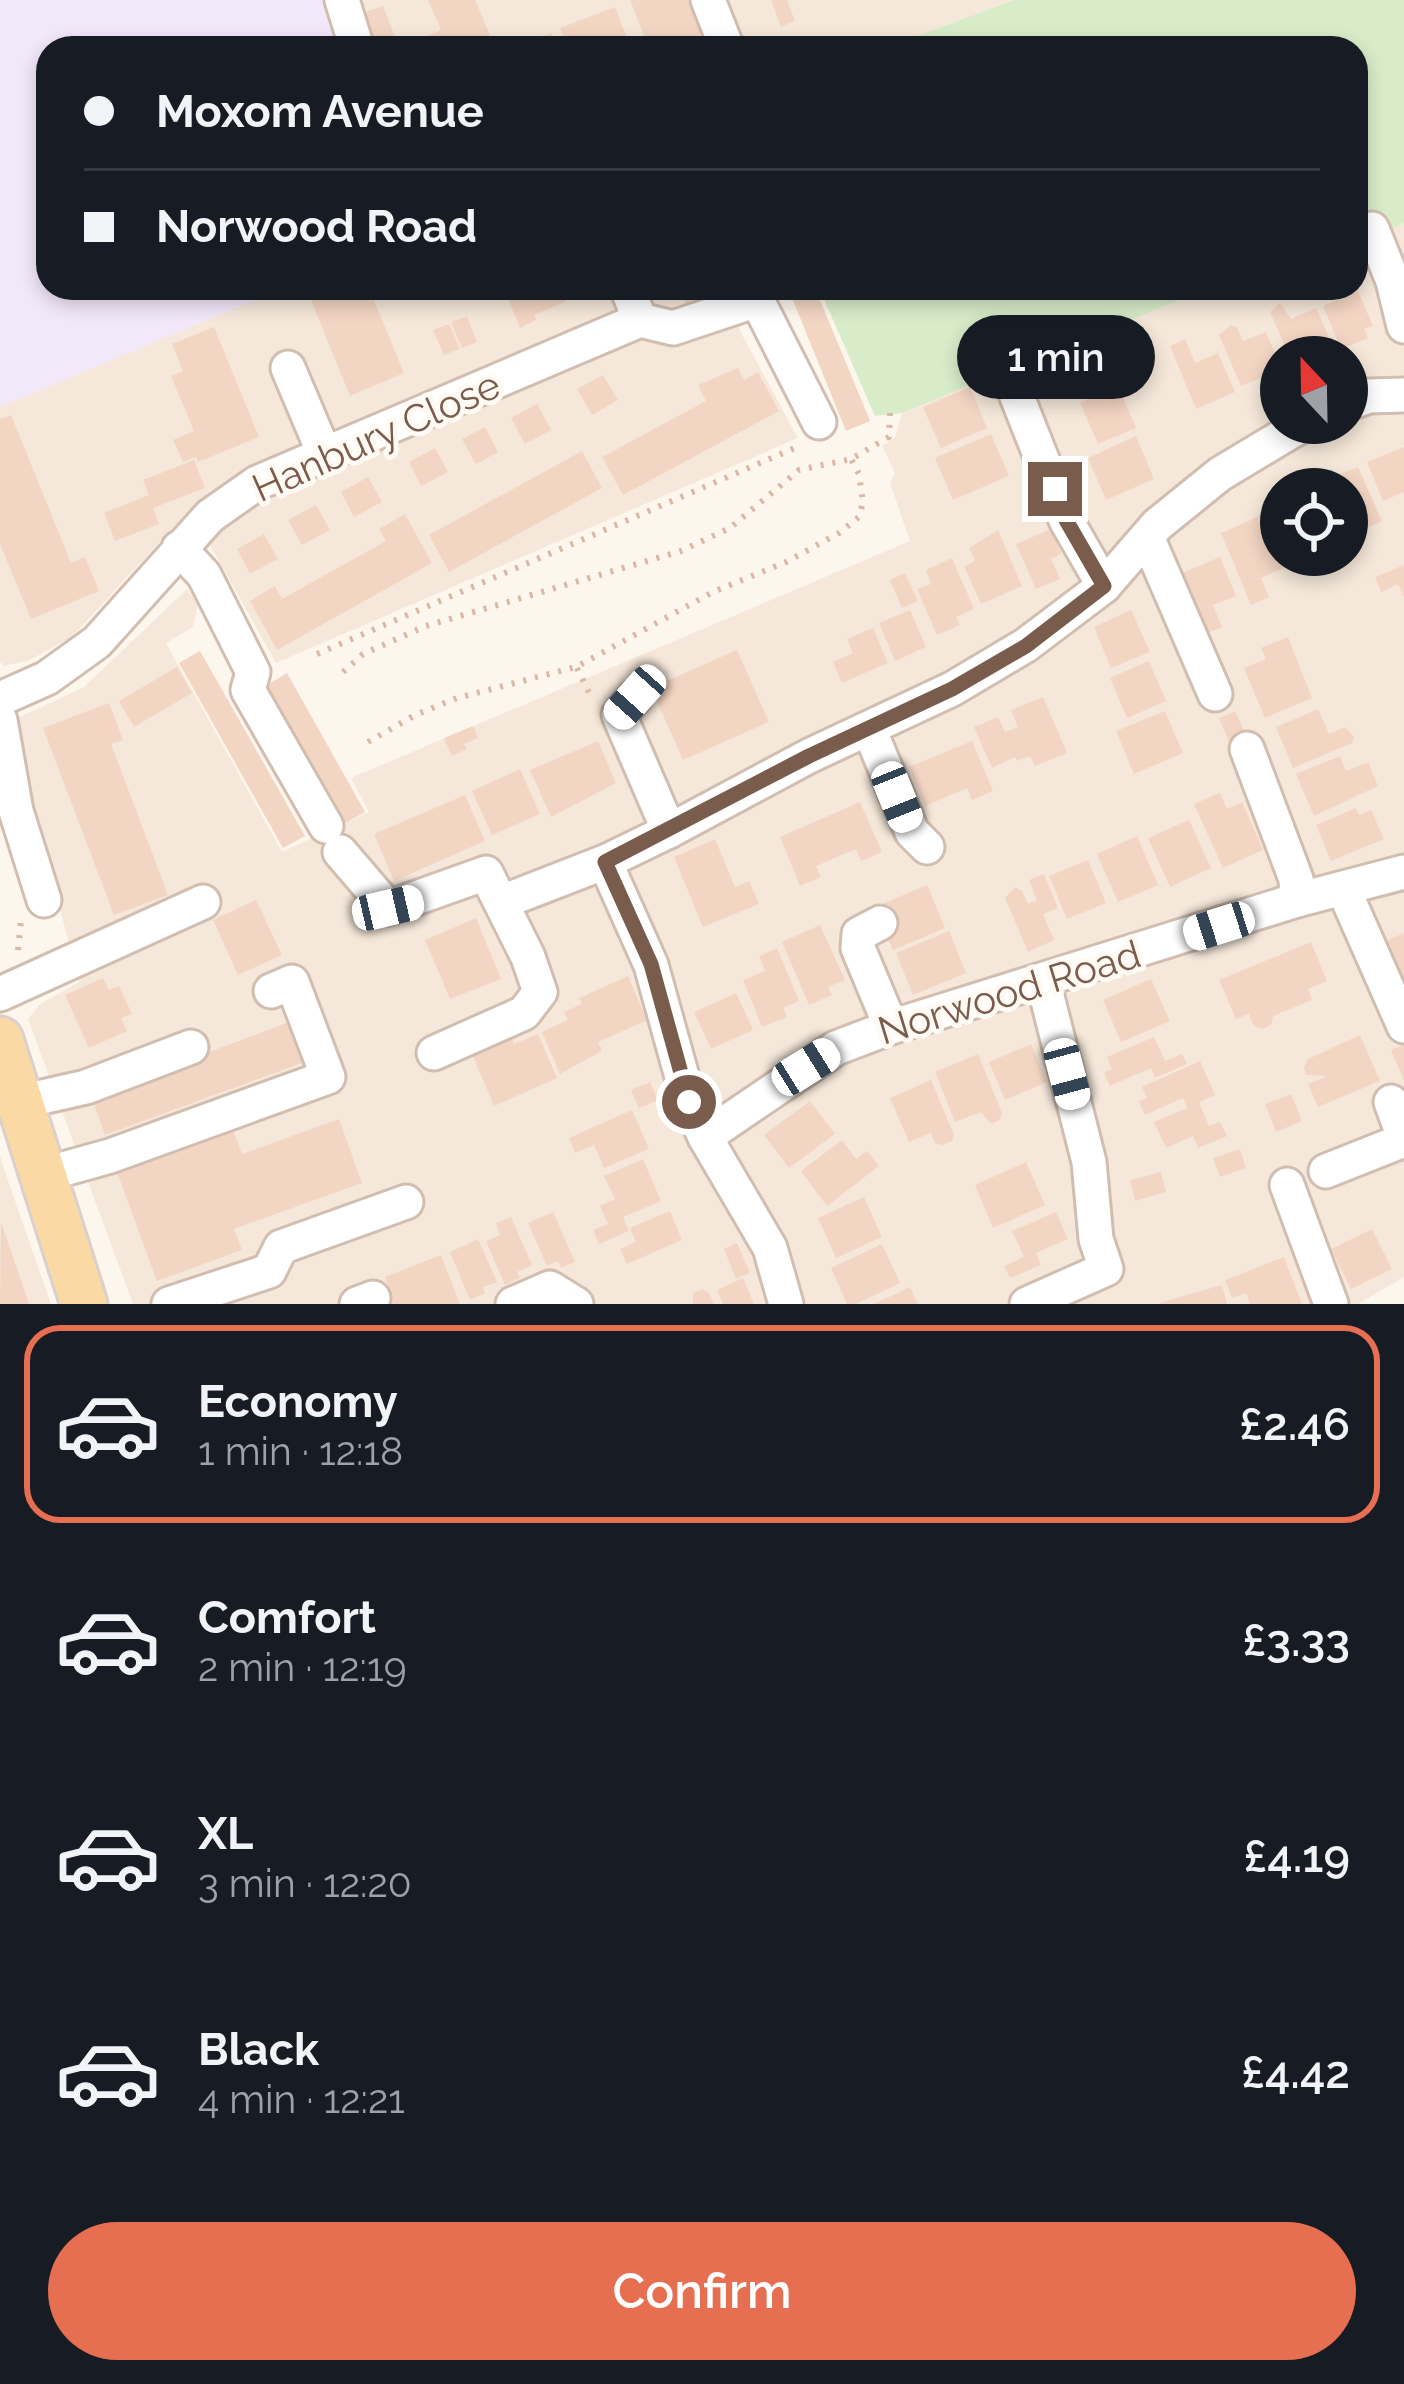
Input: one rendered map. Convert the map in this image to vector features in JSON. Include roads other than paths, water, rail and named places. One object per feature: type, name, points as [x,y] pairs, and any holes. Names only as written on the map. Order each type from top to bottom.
[{"type":"main road","points":[[0,1040],[85,1304]]},
{"type":"street","points":[[342,0],[353,36]]},
{"type":"street","points":[[708,0],[722,36]]},
{"type":"street","points":[[1372,230],[1394,281],[1404,326]]},
{"type":"street","points":[[632,300],[640,320],[673,328],[758,300],[819,422]]},
{"type":"street","name":"Hanbury Close","points":[[0,699],[47,678],[97,641],[210,516],[257,483],[640,320]]},
{"type":"street","points":[[288,368],[324,453]]},
{"type":"street","points":[[1016,394],[1066,520],[1104,586]]},
{"type":"street","points":[[1368,396],[1404,395]]},
{"type":"street","points":[[502,902],[669,831],[809,756],[952,689],[1026,646],[1104,586],[1147,537],[1220,474],[1270,444]]},
{"type":"street","points":[[1147,537],[1216,694]]},
{"type":"street","points":[[179,548],[204,575],[253,672],[248,690],[333,839],[388,908],[486,873],[502,902],[540,992],[524,1013],[434,1053]]},
{"type":"street","points":[[635,697],[619,715],[669,831]]},
{"type":"street","points":[[0,720],[16,811],[44,900]]},
{"type":"street","points":[[869,729],[911,832],[927,847]]},
{"type":"street","points":[[1247,749],[1296,879],[1297,900]]},
{"type":"street","points":[[605,862],[651,964],[689,1102],[770,1248],[786,1304]]},
{"type":"street","name":"Norwood Road","points":[[705,1137],[836,1048],[891,1027],[1297,900],[1404,872]]},
{"type":"street","points":[[1343,888],[1404,1026]]},
{"type":"street","points":[[0,994],[203,902]]},
{"type":"street","points":[[880,923],[859,934],[858,948],[891,1027]]},
{"type":"street","points":[[1027,1304],[1106,1269],[1096,1239],[1089,1162],[1043,981]]},
{"type":"street","points":[[42,1175],[110,1156],[328,1077],[292,982],[271,991]]},
{"type":"street","points":[[20,1102],[86,1087],[191,1047]]},
{"type":"street","points":[[1326,1171],[1404,1138],[1390,1102]]},
{"type":"street","points":[[1287,1185],[1331,1304]]},
{"type":"street","points":[[169,1304],[269,1271],[281,1247],[406,1202]]},
{"type":"street","points":[[513,1304],[550,1288],[576,1303]]}]
